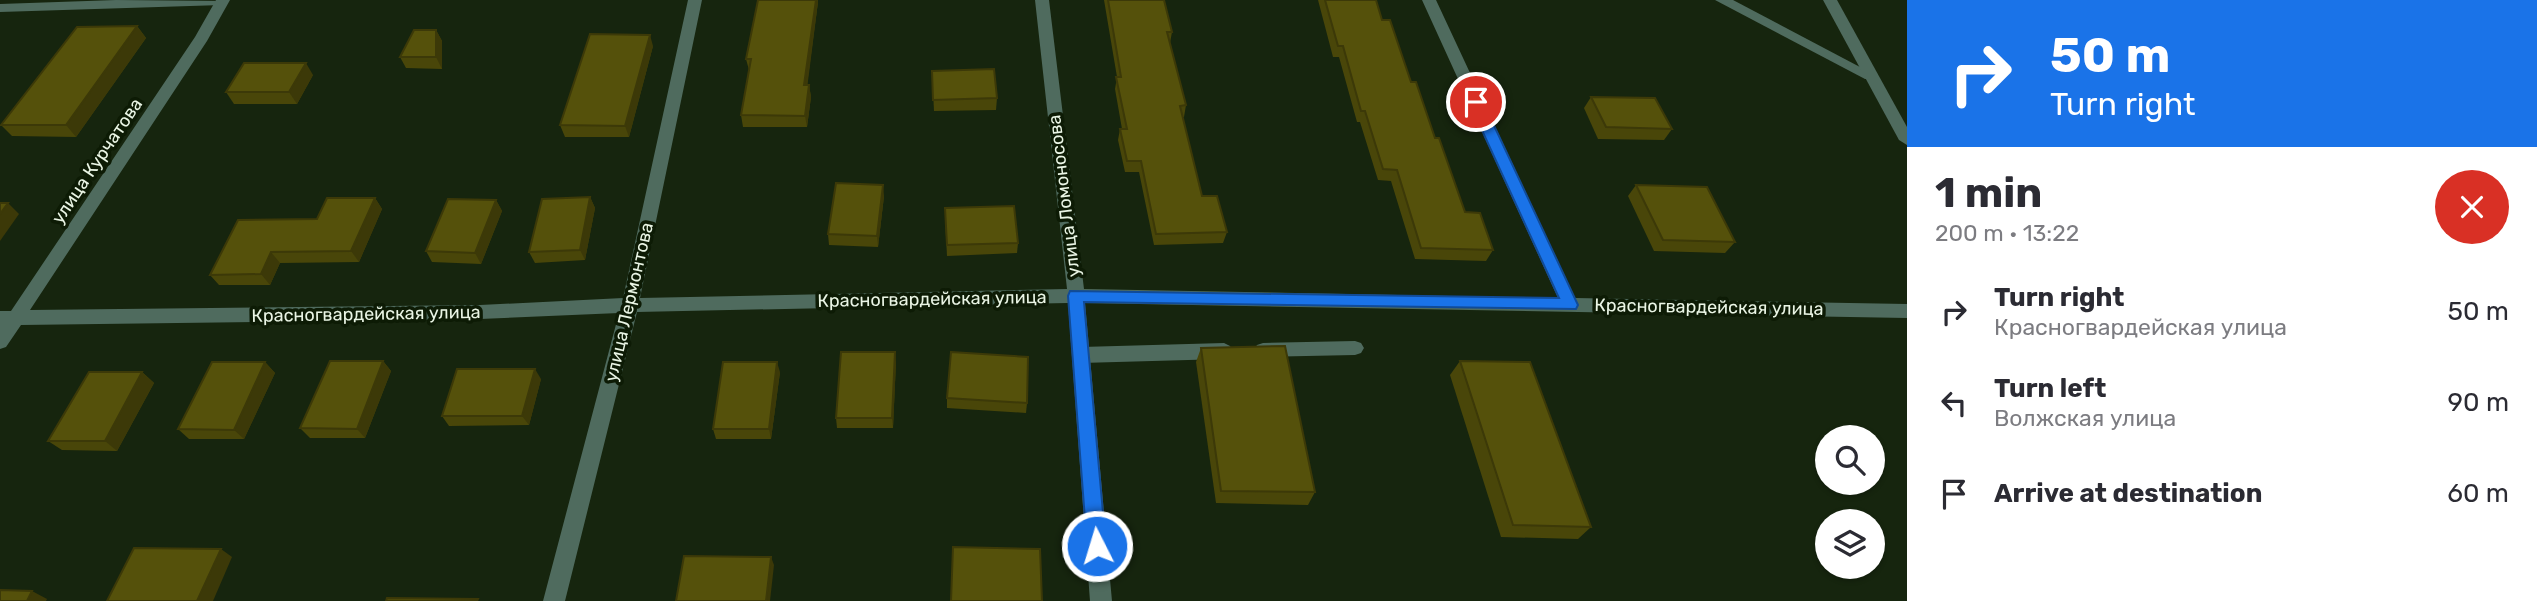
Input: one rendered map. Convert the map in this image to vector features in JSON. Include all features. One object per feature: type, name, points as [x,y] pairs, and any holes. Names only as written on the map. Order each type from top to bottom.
[{"type":"street","name":"улица Лермонтова","points":[[554,601],[630,305],[695,0]]},
{"type":"street","name":"улица Ломоносова","points":[[1042,0],[1076,296],[1101,601]]},
{"type":"street","points":[[1429,0],[1570,305]]},
{"type":"street","points":[[1722,0],[1870,76]]},
{"type":"street","points":[[1830,0],[1907,140]]},
{"type":"street","points":[[0,8],[222,1]]},
{"type":"street","name":"улица Курчатова","points":[[0,342],[7,318],[202,38],[222,1]]},
{"type":"street","name":"Красногвардейская улица","points":[[7,318],[480,312],[630,305],[1076,296],[1907,311]]},
{"type":"street","points":[[1081,355],[1355,348]]},
{"type":"building","points":[[758,0],[816,0],[804,85],[809,85],[805,116],[741,115],[751,59],[746,59]]},
{"type":"building","points":[[1108,0],[1164,0],[1172,32],[1167,32],[1186,105],[1180,106],[1202,196],[1217,196],[1227,232],[1156,234],[1141,161],[1127,161],[1120,129],[1127,129],[1116,77],[1121,77]]},
{"type":"building","points":[[1325,0],[1376,0],[1382,20],[1390,20],[1411,82],[1416,82],[1465,212],[1480,213],[1493,250],[1421,248],[1397,170],[1383,169],[1365,111],[1361,111],[1343,46],[1338,46]]},
{"type":"building","points":[[137,26],[66,125],[1,125],[77,27]]},
{"type":"building","points":[[414,30],[436,30],[436,57],[400,57]]},
{"type":"building","points":[[590,34],[650,35],[625,126],[560,125]]},
{"type":"building","points":[[244,63],[306,63],[289,92],[226,92]]},
{"type":"building","points":[[994,69],[997,98],[933,100],[932,71]]},
{"type":"building","points":[[1591,97],[1655,98],[1672,129],[1606,127]]},
{"type":"building","points":[[836,183],[883,185],[877,236],[828,234]]},
{"type":"building","points":[[1636,185],[1707,187],[1735,242],[1663,240]]},
{"type":"building","points":[[590,197],[580,250],[529,252],[542,199]]},
{"type":"building","points":[[327,198],[375,198],[351,251],[271,252],[261,274],[210,275],[238,220],[317,219]]},
{"type":"building","points":[[448,199],[496,200],[475,253],[426,251]]},
{"type":"building","points":[[0,203],[8,203],[0,214]]},
{"type":"building","points":[[1014,206],[1018,243],[947,245],[945,208]]},
{"type":"building","points":[[1285,346],[1315,492],[1221,491],[1201,348]]},
{"type":"building","points":[[841,352],[895,352],[892,418],[836,418]]},
{"type":"building","points":[[951,352],[1028,357],[1027,403],[947,398]]},
{"type":"building","points":[[330,361],[383,361],[357,429],[300,428]]},
{"type":"building","points":[[1460,361],[1530,362],[1591,527],[1513,525]]},
{"type":"building","points":[[212,362],[265,362],[234,430],[178,429]]},
{"type":"building","points":[[723,362],[777,362],[769,429],[713,429]]},
{"type":"building","points":[[457,369],[535,369],[522,416],[442,416]]},
{"type":"building","points":[[89,372],[142,372],[105,441],[48,441]]},
{"type":"building","points":[[953,547],[1040,549],[1042,601],[951,601]]},
{"type":"building","points":[[134,548],[221,549],[197,601],[107,601]]},
{"type":"building","points":[[684,556],[771,557],[766,601],[676,601]]},
{"type":"building","points":[[0,590],[32,591],[27,601],[0,601]]},
{"type":"building","points":[[387,598],[478,599],[386,601]]},
{"type":"route","points":[[1097,546],[1076,296],[1570,305],[1476,102]]}]
